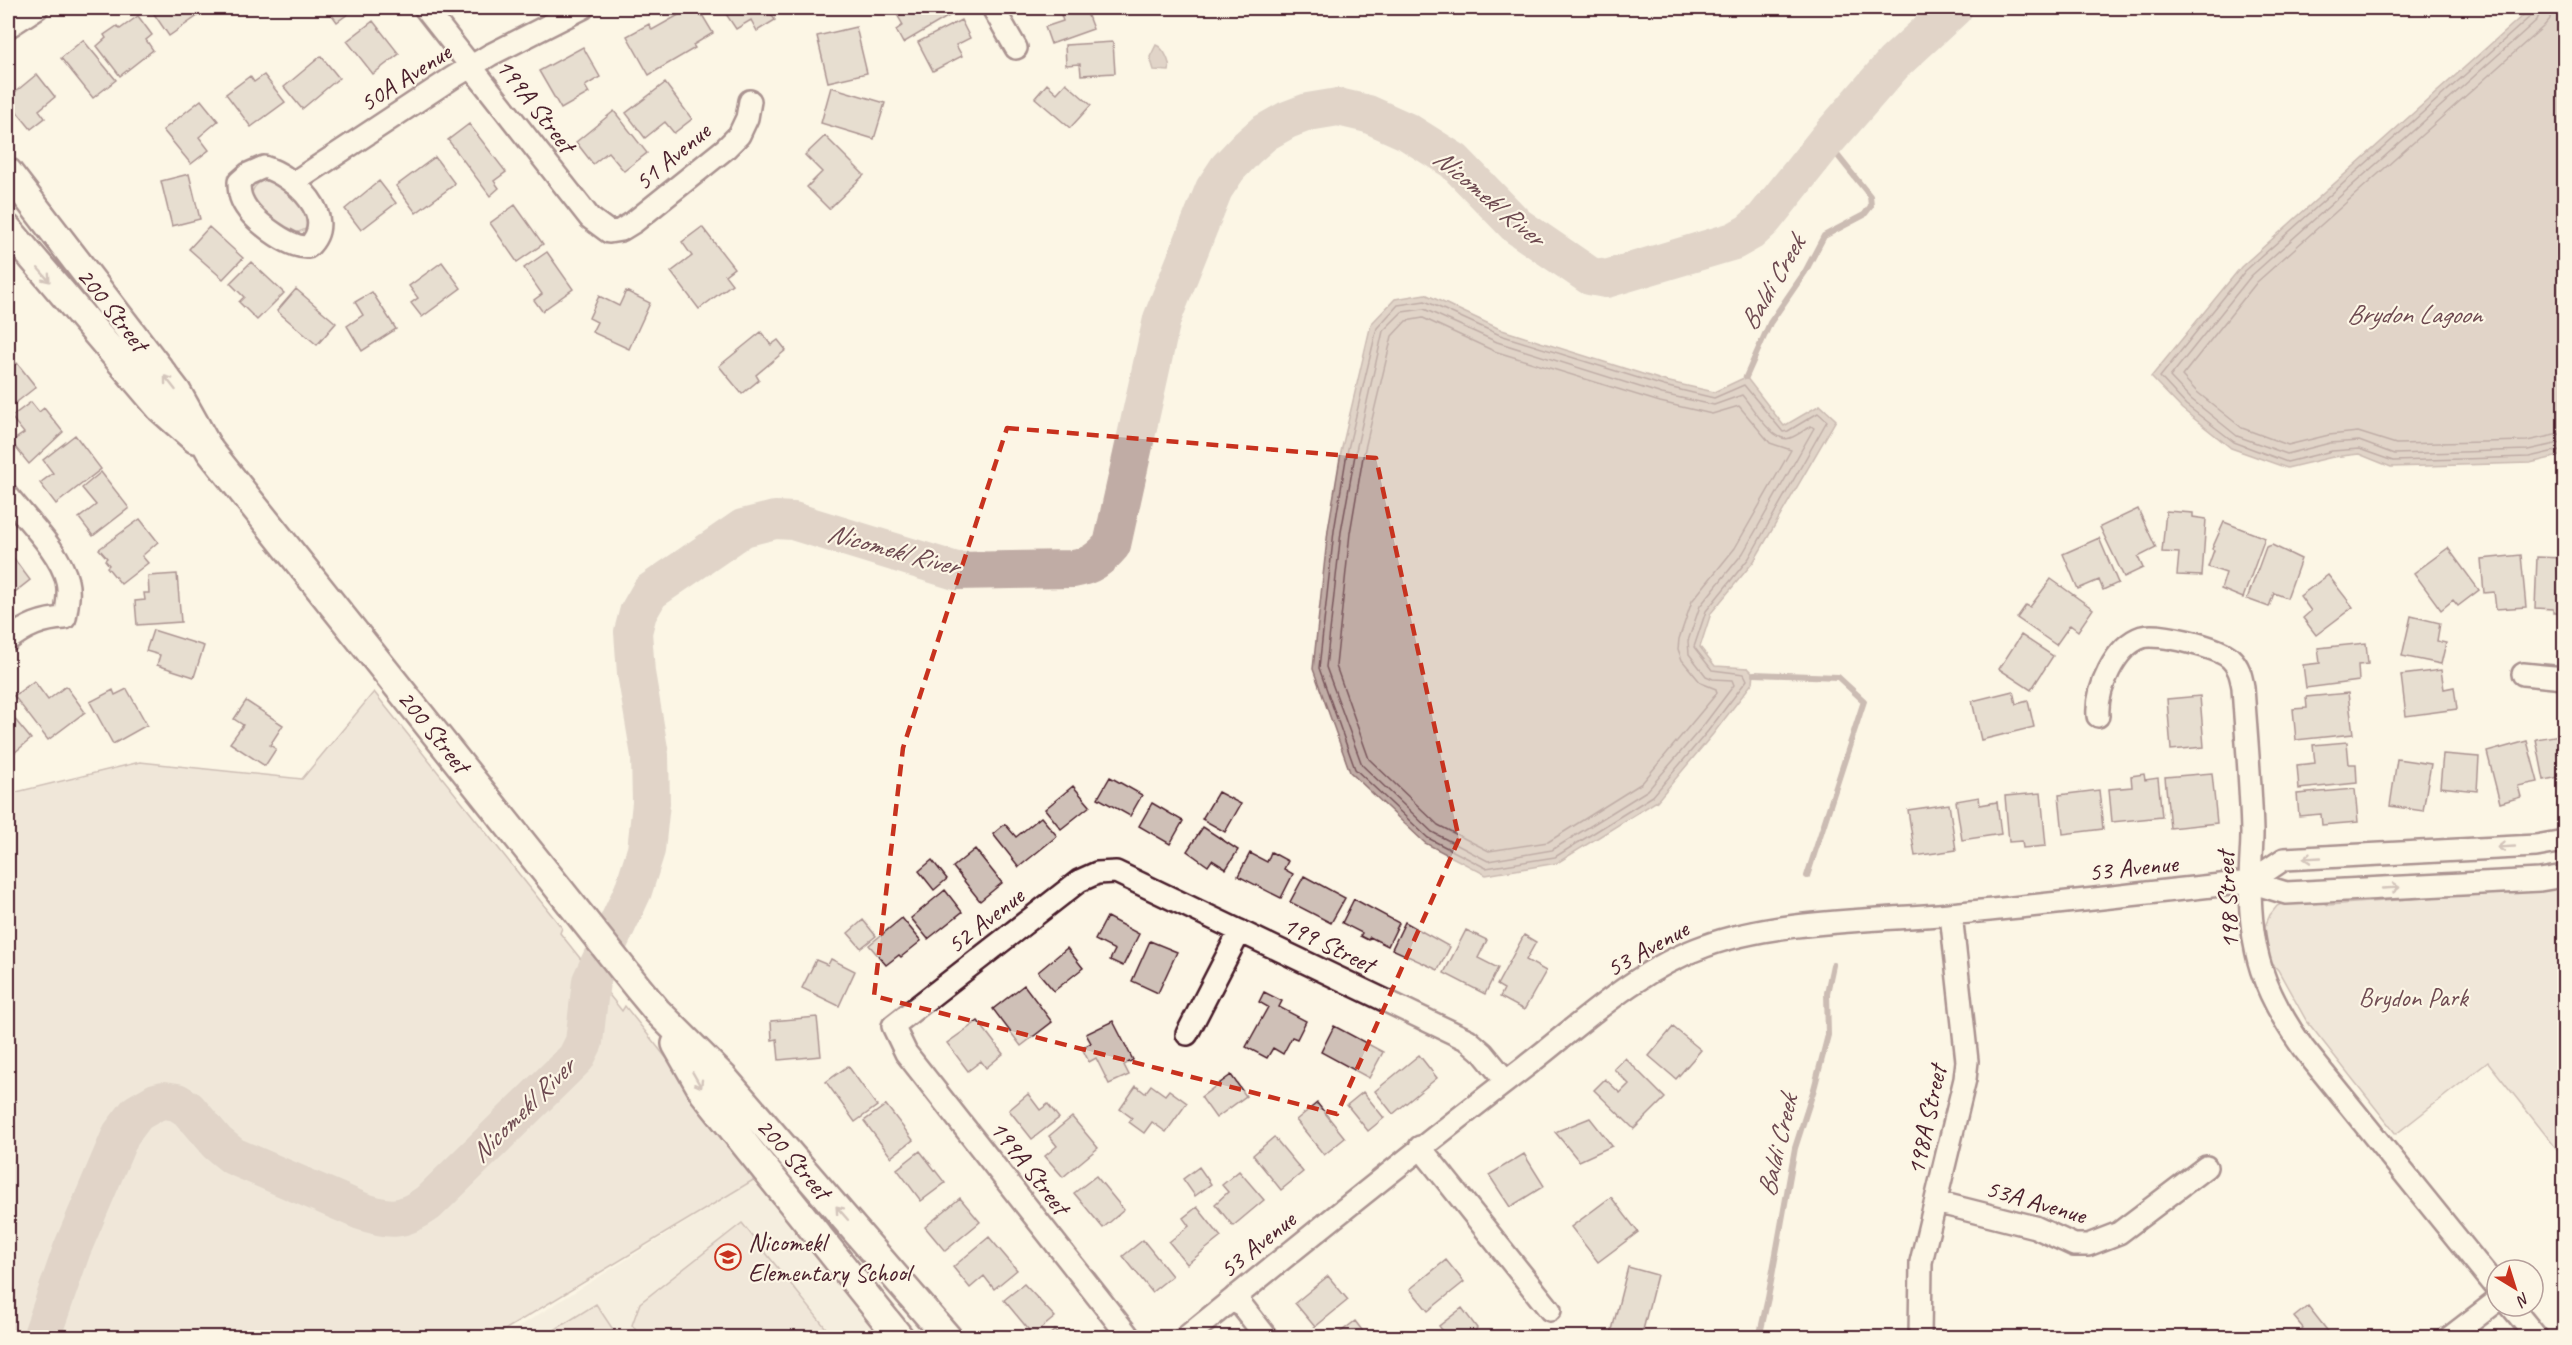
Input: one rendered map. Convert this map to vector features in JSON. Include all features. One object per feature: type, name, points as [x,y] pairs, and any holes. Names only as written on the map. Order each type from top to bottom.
[{"type":"main road","name":"200 Street","points":[[8,172],[177,392],[210,451],[638,988],[657,1011],[723,1077],[948,1338]]},
{"type":"main road","points":[[8,200],[51,251],[88,277]]},
{"type":"main road","name":"200 Street","points":[[8,229],[160,408],[210,451]]},
{"type":"main road","name":"200 Street","points":[[657,1011],[704,1093],[900,1338]]},
{"type":"street","points":[[8,27],[38,8]]},
{"type":"street","name":"199A Street","points":[[425,8],[590,218],[609,232]]},
{"type":"street","name":"50A Avenue","points":[[293,183],[471,66],[583,8]]},
{"type":"street","points":[[993,8],[1016,48]]},
{"type":"street","name":"51 Avenue","points":[[609,232],[621,230],[634,222],[725,149],[739,135],[747,118],[750,101]]},
{"type":"street","points":[[8,496],[60,561],[67,580],[68,599],[65,618],[47,619],[30,625],[8,640]]},
{"type":"street","name":"198 Street","points":[[2098,717],[2097,704],[2104,679],[2125,647],[2135,640],[2156,636],[2220,651],[2230,657],[2241,673],[2243,687],[2252,834],[2250,882],[2252,929],[2256,959],[2263,978],[2281,1014],[2303,1048],[2485,1273]]},
{"type":"street","points":[[2523,674],[2565,678]]},
{"type":"street","name":"53 Avenue","points":[[2250,882],[2284,859],[2524,847],[2565,841]]},
{"type":"street","name":"199 Street","points":[[1116,872],[1468,1040],[1483,1053],[1506,1082]]},
{"type":"street","name":"52 Avenue","points":[[893,1026],[1079,881],[1097,873],[1116,872]]},
{"type":"street","name":"53 Avenue","points":[[1185,1338],[1420,1147],[1639,979],[1673,959],[1704,946],[1749,934],[1804,927],[1951,914],[2250,882],[2286,893],[2540,880],[2565,876]]},
{"type":"street","name":"198A Street","points":[[1920,1338],[1921,1262],[1965,1079],[1967,1061],[1951,914]]},
{"type":"street","points":[[1187,1034],[1240,931]]},
{"type":"street","name":"199A Street","points":[[893,1026],[906,1053],[1130,1338]]},
{"type":"street","points":[[1420,1147],[1550,1310]]},
{"type":"street","name":"53A Avenue","points":[[1936,1202],[2035,1227],[2074,1245],[2088,1245],[2119,1233],[2206,1167]]},
{"type":"street","points":[[1235,1297],[1267,1338]]},
{"type":"street","points":[[2449,1338],[2485,1310]]},
{"type":"street","points":[[2521,1318],[2537,1338]]},
{"type":"highlighted area","points":[[1007,428],[1376,458],[1459,839],[1337,1114],[874,996],[903,748]]},
{"type":"shaded area","name":"Nicomekl Elementary School","points":[[760,1176],[889,1338],[501,1338]]},
{"type":"green space","points":[[264,179],[280,185],[294,196],[304,212],[306,229],[291,235],[285,232],[251,201],[254,188]]},
{"type":"green space","points":[[374,692],[562,928],[560,933],[622,1011],[625,1006],[760,1176],[493,1337],[8,1337],[8,794],[140,762],[302,779]]},
{"type":"green space","name":"Brydon Park","points":[[2564,888],[2564,1158],[2488,1062],[2396,1134],[2306,1020],[2278,970],[2269,960],[2265,926],[2277,906],[2287,901],[2318,899],[2328,905]]},
{"type":"green space","points":[[742,1223],[833,1337],[641,1337],[632,1325],[640,1303]]},
{"type":"green space","points":[[596,1304],[618,1337],[543,1337]]},
{"type":"water","name":"Brydon Lagoon","points":[[2531,8],[2564,8],[2564,455],[2530,463],[2391,467],[2359,454],[2333,457],[2287,468],[2231,448],[2182,409],[2151,377],[2241,267]]},
{"type":"water","points":[[1156,45],[1166,56],[1169,71],[1154,70],[1150,57]]},
{"type":"water","points":[[1425,294],[1502,330],[1665,381],[1714,392],[1746,377],[1784,426],[1820,405],[1836,420],[1754,561],[1711,613],[1700,647],[1715,666],[1748,668],[1754,674],[1753,682],[1713,734],[1657,801],[1557,863],[1486,875],[1425,843],[1350,772],[1313,669],[1328,530],[1341,452],[1371,324],[1395,299]]},
{"type":"building","points":[[150,8],[209,8],[169,36]]},
{"type":"building","points":[[327,8],[356,8],[337,22]]},
{"type":"building","points":[[691,8],[698,8],[713,33],[693,45],[695,48],[649,75],[627,36],[649,24],[652,30]]},
{"type":"building","points":[[722,8],[767,8],[775,20],[757,31],[751,20],[736,29]]},
{"type":"building","points":[[902,8],[944,8],[949,16],[903,43],[896,30],[903,25],[895,11]]},
{"type":"building","points":[[1085,8],[1093,29],[1051,44],[1045,27],[1063,21],[1059,9]]},
{"type":"building","points":[[138,16],[152,35],[146,40],[153,50],[120,76],[97,46],[106,38],[104,35],[117,26],[120,29]]},
{"type":"building","points":[[961,20],[970,38],[956,45],[962,56],[933,71],[918,42]]},
{"type":"building","points":[[373,21],[399,54],[373,74],[347,41]]},
{"type":"building","points":[[856,27],[867,73],[828,82],[817,36]]},
{"type":"building","points":[[83,40],[116,80],[93,98],[61,58]]},
{"type":"building","points":[[1113,42],[1115,73],[1081,75],[1080,64],[1066,65],[1065,45]]},
{"type":"building","points":[[583,47],[600,77],[585,86],[589,93],[561,109],[539,71]]},
{"type":"building","points":[[321,56],[339,78],[302,109],[284,87]]},
{"type":"building","points":[[37,74],[55,97],[39,110],[45,118],[31,129],[8,98]]},
{"type":"building","points":[[264,75],[285,102],[251,127],[226,94],[250,76],[254,82]]},
{"type":"building","points":[[665,83],[692,119],[674,133],[665,122],[645,138],[626,113]]},
{"type":"building","points":[[1066,83],[1091,105],[1070,128],[1035,98],[1047,84],[1057,93]]},
{"type":"building","points":[[831,87],[885,103],[874,139],[821,123]]},
{"type":"building","points":[[201,100],[218,121],[199,137],[209,150],[191,164],[163,130]]},
{"type":"building","points":[[614,111],[647,153],[624,171],[608,152],[593,164],[576,142]]},
{"type":"building","points":[[469,124],[506,172],[494,181],[499,188],[490,196],[448,140]]},
{"type":"building","points":[[825,136],[864,175],[829,209],[807,187],[822,172],[805,155]]},
{"type":"building","points":[[435,157],[455,184],[416,213],[396,186]]},
{"type":"building","points":[[189,174],[200,219],[172,226],[161,181]]},
{"type":"building","points":[[379,181],[396,203],[361,230],[345,209]]},
{"type":"building","points":[[515,205],[543,244],[517,262],[490,223]]},
{"type":"building","points":[[209,227],[243,258],[223,279],[189,249]]},
{"type":"building","points":[[702,227],[734,268],[725,275],[732,284],[699,309],[671,272],[692,256],[682,242]]},
{"type":"building","points":[[547,252],[573,289],[542,311],[534,300],[542,294],[524,268]]},
{"type":"building","points":[[251,262],[284,293],[257,320],[239,302],[244,297],[230,283]]},
{"type":"building","points":[[442,262],[461,288],[422,317],[411,303],[418,298],[409,286]]},
{"type":"building","points":[[296,289],[336,323],[317,345],[277,311]]},
{"type":"building","points":[[626,291],[650,303],[629,349],[592,332],[597,322],[589,318],[599,296],[619,306]]},
{"type":"building","points":[[372,292],[396,329],[362,351],[347,326],[363,315],[355,302]]},
{"type":"building","points":[[761,332],[771,345],[778,340],[786,350],[756,375],[759,380],[742,394],[719,366]]},
{"type":"building","points":[[17,363],[36,387],[8,409],[8,370]]},
{"type":"building","points":[[31,402],[39,412],[44,408],[63,432],[29,464],[11,442],[24,433],[11,417]]},
{"type":"building","points":[[75,435],[101,469],[56,504],[40,483],[53,473],[43,460]]},
{"type":"building","points":[[101,472],[129,508],[93,536],[79,518],[96,505],[82,488]]},
{"type":"building","points":[[2138,509],[2156,548],[2138,557],[2143,568],[2124,577],[2100,527]]},
{"type":"building","points":[[2166,511],[2193,513],[2193,517],[2206,519],[2202,576],[2177,575],[2179,553],[2162,552]]},
{"type":"building","points":[[140,519],[158,542],[142,556],[148,563],[121,584],[107,567],[109,565],[105,560],[107,558],[99,549]]},
{"type":"building","points":[[2224,522],[2265,538],[2243,598],[2221,589],[2226,573],[2208,567],[2214,550],[2212,549]]},
{"type":"building","points":[[2099,538],[2118,583],[2103,590],[2099,580],[2078,589],[2063,554]]},
{"type":"building","points":[[2272,545],[2301,559],[2287,598],[2274,593],[2269,607],[2247,599],[2266,547]]},
{"type":"building","points":[[2448,548],[2479,590],[2458,606],[2453,600],[2441,610],[2414,573]]},
{"type":"building","points":[[9,552],[30,580],[11,595],[8,593]]},
{"type":"building","points":[[2521,555],[2526,607],[2496,609],[2494,592],[2484,593],[2481,559]]},
{"type":"building","points":[[2537,557],[2564,558],[2564,613],[2553,613],[2553,609],[2535,608]]},
{"type":"building","points":[[177,574],[181,622],[137,625],[135,601],[145,600],[144,593],[149,593],[148,576]]},
{"type":"building","points":[[2328,575],[2353,607],[2316,635],[2303,618],[2311,611],[2300,596]]},
{"type":"building","points":[[2051,579],[2093,609],[2078,631],[2070,625],[2056,645],[2017,618],[2026,605],[2030,607]]},
{"type":"building","points":[[2411,616],[2440,623],[2437,641],[2446,643],[2441,664],[2402,656]]},
{"type":"building","points":[[153,630],[204,646],[194,677],[157,665],[160,655],[146,651]]},
{"type":"building","points":[[2021,635],[2053,656],[2031,690],[1999,669]]},
{"type":"building","points":[[2366,643],[2368,664],[2358,665],[2359,681],[2306,688],[2303,665],[2320,663],[2318,648]]},
{"type":"building","points":[[2441,670],[2444,689],[2454,687],[2457,709],[2406,716],[2401,675]]},
{"type":"building","points":[[34,681],[48,700],[66,686],[85,712],[48,740],[14,696]]},
{"type":"building","points":[[127,689],[147,725],[113,744],[90,702],[113,690],[115,695]]},
{"type":"building","points":[[2013,691],[2016,704],[2028,701],[2034,727],[1981,740],[1972,701]]},
{"type":"building","points":[[2348,693],[2353,734],[2296,740],[2293,709],[2307,708],[2306,697]]},
{"type":"building","points":[[2200,696],[2204,747],[2171,750],[2167,699]]},
{"type":"building","points":[[246,701],[283,725],[270,745],[276,749],[265,766],[230,743],[243,725],[234,719]]},
{"type":"building","points":[[8,711],[31,739],[8,758]]},
{"type":"building","points":[[2560,735],[2561,739],[2564,739],[2564,776],[2544,780],[2536,739]]},
{"type":"building","points":[[2527,741],[2538,782],[2518,786],[2521,797],[2500,803],[2487,752]]},
{"type":"building","points":[[2347,742],[2349,764],[2356,764],[2357,783],[2299,789],[2297,765],[2315,763],[2313,745]]},
{"type":"building","points":[[2443,754],[2479,757],[2477,791],[2440,787]]},
{"type":"building","points":[[2397,759],[2431,764],[2423,811],[2390,806]]},
{"type":"building","points":[[2212,773],[2217,823],[2170,828],[2165,777]]},
{"type":"building","points":[[2144,774],[2145,780],[2158,778],[2162,817],[2112,822],[2109,789],[2132,787],[2131,776]]},
{"type":"building","points":[[1110,777],[1142,795],[1130,816],[1098,798]]},
{"type":"building","points":[[1073,786],[1090,806],[1061,829],[1045,809]]},
{"type":"building","points":[[2355,789],[2358,822],[2322,825],[2321,814],[2299,816],[2297,794]]},
{"type":"building","points":[[2099,790],[2103,829],[2063,834],[2059,795]]},
{"type":"building","points":[[1218,792],[1241,804],[1225,832],[1202,819]]},
{"type":"building","points":[[2041,793],[2046,846],[2023,848],[2022,841],[2009,842],[2005,796]]},
{"type":"building","points":[[1979,797],[1980,805],[1997,802],[2001,834],[1962,840],[1956,801]]},
{"type":"building","points":[[1152,803],[1183,821],[1170,844],[1139,826]]},
{"type":"building","points":[[1949,804],[1956,850],[1915,856],[1908,810]]},
{"type":"building","points":[[1041,817],[1057,836],[1019,867],[993,834],[1005,824],[1016,837]]},
{"type":"building","points":[[1203,827],[1238,850],[1226,869],[1212,860],[1208,866],[1187,851]]},
{"type":"building","points":[[975,849],[1002,883],[980,901],[953,867]]},
{"type":"building","points":[[1271,852],[1288,861],[1284,869],[1293,874],[1281,898],[1238,876],[1250,853],[1267,862]]},
{"type":"building","points":[[932,860],[947,879],[934,890],[919,871]]},
{"type":"building","points":[[1304,876],[1345,898],[1331,923],[1290,902]]},
{"type":"building","points":[[945,890],[962,912],[928,939],[911,918]]},
{"type":"building","points":[[1354,899],[1399,923],[1388,946],[1370,937],[1368,940],[1360,936],[1362,933],[1342,923]]},
{"type":"building","points":[[1107,917],[1139,934],[1123,966],[1110,960],[1115,950],[1095,940]]},
{"type":"building","points":[[902,918],[921,941],[901,957],[899,955],[886,965],[869,945]]},
{"type":"building","points":[[863,920],[876,936],[861,948],[848,933]]},
{"type":"building","points":[[1405,922],[1450,947],[1438,970],[1392,949]]},
{"type":"building","points":[[1466,930],[1487,940],[1478,958],[1498,968],[1485,994],[1444,973]]},
{"type":"building","points":[[1524,935],[1536,942],[1526,960],[1546,971],[1524,1010],[1500,997],[1504,989],[1497,985]]},
{"type":"building","points":[[1150,941],[1177,952],[1158,993],[1132,981]]},
{"type":"building","points":[[1067,948],[1083,968],[1054,991],[1038,972]]},
{"type":"building","points":[[831,959],[855,971],[839,1006],[802,988],[816,960],[828,965]]},
{"type":"building","points":[[1024,985],[1052,1022],[1021,1046],[993,1009]]},
{"type":"building","points":[[1264,992],[1282,1001],[1279,1007],[1306,1021],[1297,1039],[1292,1037],[1283,1054],[1273,1048],[1267,1058],[1246,1047],[1268,1007],[1259,1002]]},
{"type":"building","points":[[817,1017],[821,1056],[779,1060],[777,1039],[772,1040],[771,1021]]},
{"type":"building","points":[[978,1021],[1003,1054],[986,1068],[981,1061],[968,1071],[947,1043]]},
{"type":"building","points":[[1113,1021],[1133,1060],[1124,1065],[1129,1075],[1109,1084],[1096,1058],[1089,1062],[1082,1048],[1091,1043],[1086,1034]]},
{"type":"building","points":[[1334,1026],[1383,1052],[1369,1078],[1321,1052]]},
{"type":"building","points":[[1673,1027],[1701,1050],[1676,1079],[1649,1056]]},
{"type":"building","points":[[1419,1055],[1437,1078],[1393,1114],[1375,1091]]},
{"type":"building","points":[[1625,1058],[1665,1098],[1634,1129],[1594,1090],[1605,1079],[1620,1093],[1629,1084],[1614,1069]]},
{"type":"building","points":[[848,1066],[877,1106],[855,1122],[826,1082]]},
{"type":"building","points":[[1231,1075],[1246,1096],[1216,1118],[1201,1097]]},
{"type":"building","points":[[1151,1085],[1165,1095],[1169,1090],[1187,1103],[1166,1132],[1152,1122],[1144,1133],[1129,1122],[1132,1118],[1120,1109],[1136,1086],[1145,1093]]},
{"type":"building","points":[[1363,1092],[1384,1118],[1368,1131],[1347,1105]]},
{"type":"building","points":[[1028,1094],[1040,1110],[1048,1104],[1059,1118],[1032,1139],[1009,1110]]},
{"type":"building","points":[[1317,1103],[1345,1138],[1324,1155],[1296,1120]]},
{"type":"building","points":[[886,1105],[913,1140],[891,1157],[864,1121]]},
{"type":"building","points":[[1072,1117],[1098,1148],[1063,1177],[1045,1156],[1057,1146],[1049,1136]]},
{"type":"building","points":[[1590,1118],[1612,1146],[1579,1161],[1555,1132]]},
{"type":"building","points":[[1274,1137],[1303,1172],[1281,1190],[1253,1155]]},
{"type":"building","points":[[920,1151],[945,1183],[921,1201],[897,1169]]},
{"type":"building","points":[[1524,1154],[1544,1186],[1510,1207],[1489,1175]]},
{"type":"building","points":[[1199,1167],[1211,1184],[1195,1196],[1183,1179]]},
{"type":"building","points":[[1239,1171],[1264,1200],[1233,1226],[1215,1204],[1228,1192],[1222,1185]]},
{"type":"building","points":[[1096,1176],[1124,1210],[1103,1228],[1074,1193]]},
{"type":"building","points":[[1611,1197],[1638,1232],[1598,1262],[1571,1227]]},
{"type":"building","points":[[960,1198],[980,1222],[945,1251],[925,1227]]},
{"type":"building","points":[[1197,1207],[1221,1237],[1187,1264],[1169,1242],[1189,1226],[1183,1218]]},
{"type":"building","points":[[989,1237],[1017,1270],[994,1289],[984,1276],[970,1288],[953,1267]]},
{"type":"building","points":[[1143,1240],[1172,1276],[1152,1292],[1123,1256]]},
{"type":"building","points":[[1446,1260],[1464,1282],[1428,1311],[1410,1289]]},
{"type":"building","points":[[1628,1267],[1657,1275],[1641,1338],[1610,1338]]},
{"type":"building","points":[[1328,1276],[1348,1300],[1315,1327],[1295,1303]]},
{"type":"building","points":[[1024,1284],[1055,1317],[1033,1335],[1004,1300]]},
{"type":"building","points":[[2308,1306],[2333,1338],[2290,1338],[2303,1328],[2294,1317]]},
{"type":"building","points":[[1462,1308],[1477,1328],[1474,1333],[1478,1338],[1448,1338],[1439,1326]]},
{"type":"building","points":[[1355,1321],[1368,1338],[1334,1337]]},
{"type":"building","points":[[1055,1330],[1061,1337],[1067,1333],[1071,1338],[1046,1338]]},
{"type":"waterway","name":"Nicomekl River","points":[[41,1338],[72,1249],[121,1134],[137,1113],[156,1102],[164,1100],[177,1102],[188,1109],[217,1143],[233,1156],[361,1211],[396,1218],[411,1213],[428,1203],[576,1058],[584,1042],[591,981],[633,891],[646,850],[651,803],[650,755],[636,673],[633,632],[638,613],[650,592],[743,528],[775,520],[793,521],[956,571],[1073,569],[1090,564],[1103,554],[1112,545],[1162,319],[1214,189],[1228,168],[1264,133],[1287,120],[1308,112],[1338,107],[1368,114],[1408,132],[1454,161],[1517,226],[1590,276],[1606,279],[1734,241],[1750,232],[1764,219],[1826,141],[1894,63],[1954,8]]},
{"type":"waterway","name":"Baldi Creek","points":[[1746,377],[1770,323],[1805,272],[1824,236],[1864,215],[1871,206],[1870,196],[1826,141]]},
{"type":"waterway","name":"Baldi Creek","points":[[1754,674],[1838,677],[1864,701],[1807,876]]},
{"type":"waterway","name":"Baldi Creek","points":[[1759,1338],[1795,1148],[1828,1035],[1827,993],[1833,965]]},
{"type":"place","name":"Nicomekl Elementary School","points":[[728,1257]]}]
